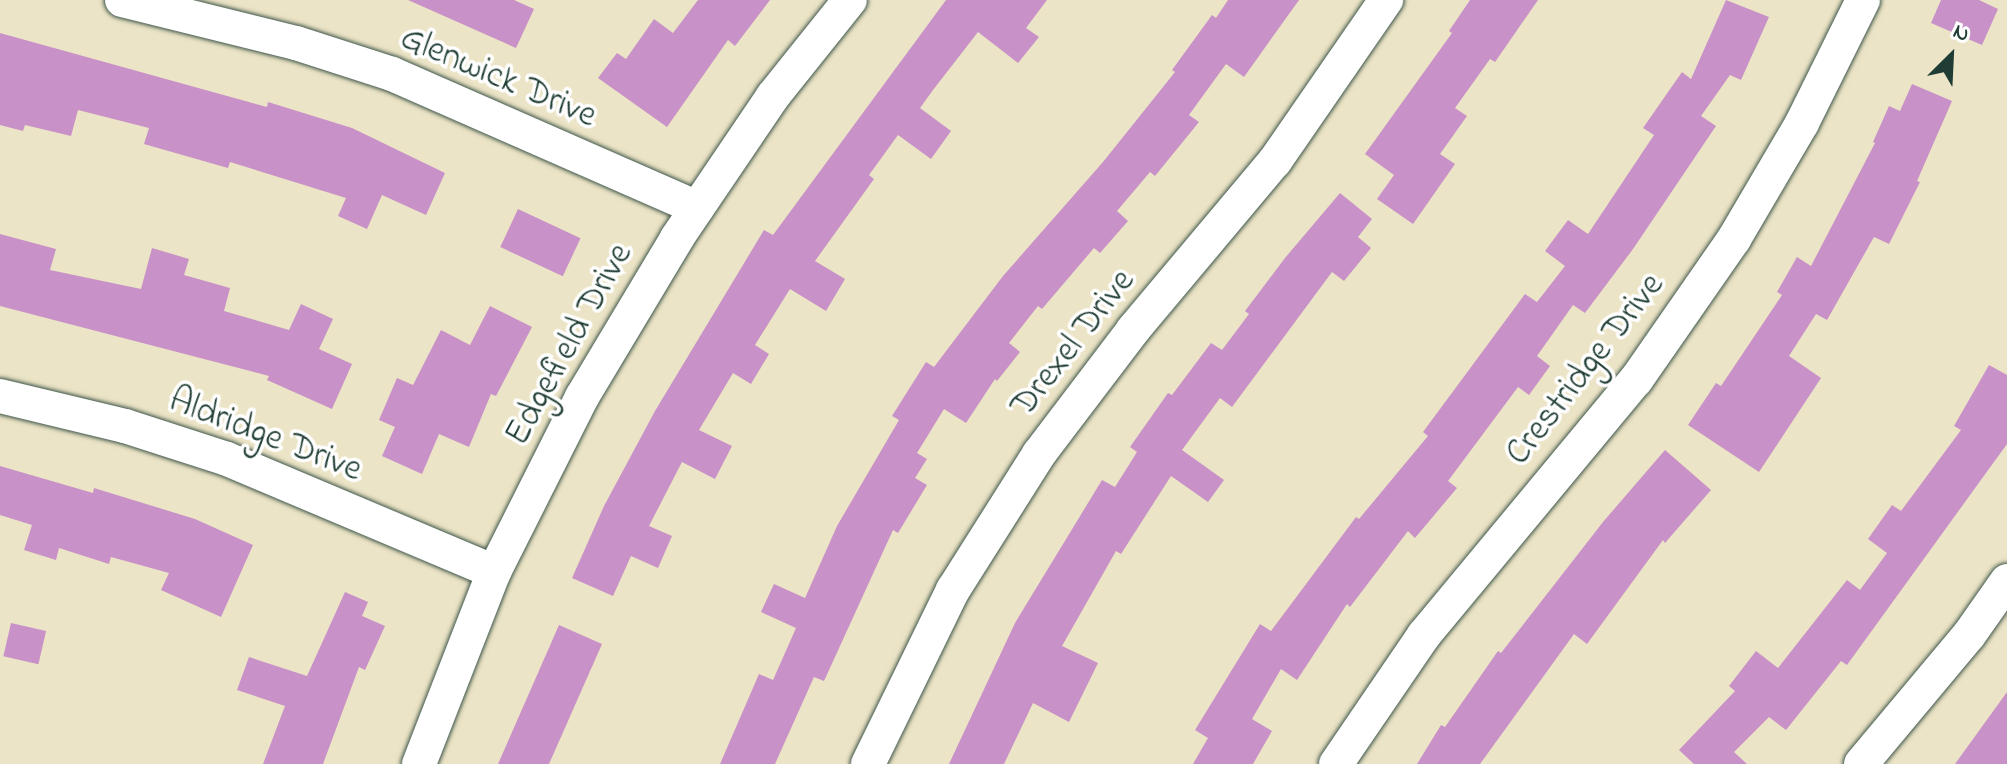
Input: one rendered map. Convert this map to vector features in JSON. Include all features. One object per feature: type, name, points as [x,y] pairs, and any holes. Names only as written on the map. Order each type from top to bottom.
[{"type":"street","name":"Glenwick Drive","points":[[122,0],[296,43],[392,74],[697,208]]},
{"type":"street","name":"Edgefield Drive","points":[[419,764],[494,572],[582,397],[697,208],[773,96],[850,0]]},
{"type":"street","name":"Drexel Drive","points":[[868,764],[953,590],[1039,454],[1133,330],[1275,161],[1386,0]]},
{"type":"street","name":"Crestridge Drive","points":[[1336,764],[1424,635],[1636,380],[1725,252],[1802,123],[1863,0]]},
{"type":"street","name":"Aldridge Drive","points":[[0,396],[125,426],[227,459],[494,572]]},
{"type":"street","points":[[1861,764],[1969,635],[2007,581]]},
{"type":"building","points":[[408,0],[514,0],[534,9],[516,48]]},
{"type":"building","points":[[698,0],[770,0],[735,46],[728,40],[667,127],[598,78],[617,53],[626,59],[654,19],[673,33]]},
{"type":"building","points":[[946,0],[1047,0],[1026,28],[1039,37],[1018,63],[978,32],[933,90],[920,108],[951,131],[931,159],[898,135],[869,175],[874,179],[815,261],[845,279],[826,311],[790,289],[755,345],[769,354],[751,384],[733,373],[699,430],[732,446],[715,479],[682,462],[649,526],[672,536],[658,568],[631,556],[613,596],[572,578],[604,506],[655,411],[764,230],[773,235]]},
{"type":"building","points":[[1228,0],[1299,0],[1244,77],[1226,64],[1189,115],[1199,122],[1155,176],[1150,172],[1117,211],[1128,221],[1100,253],[1094,248],[1042,309],[1038,306],[1009,343],[1020,352],[997,381],[995,379],[966,423],[944,409],[917,453],[927,459],[915,478],[927,485],[898,533],[893,530],[824,681],[814,677],[775,764],[720,764],[759,674],[773,680],[796,628],[761,612],[774,584],[805,598],[837,526],[899,420],[892,416],[926,362],[934,367],[1003,276],[1103,162],[1175,72],[1172,70],[1212,15],[1216,18]]},
{"type":"building","points":[[1470,0],[1538,0],[1495,62],[1490,59],[1455,108],[1467,116],[1440,154],[1455,164],[1413,224],[1377,199],[1394,175],[1365,154],[1452,33],[1449,31]]},
{"type":"building","points":[[1726,0],[1769,17],[1741,80],[1730,75],[1701,116],[1716,126],[1633,249],[1585,313],[1573,305],[1537,356],[1550,366],[1529,395],[1518,387],[1448,481],[1457,488],[1415,538],[1408,531],[1350,607],[1347,604],[1297,680],[1281,669],[1252,719],[1272,731],[1253,764],[1193,764],[1208,738],[1195,730],[1260,624],[1271,631],[1356,517],[1359,519],[1428,436],[1423,432],[1525,294],[1537,302],[1565,266],[1545,251],[1568,220],[1588,234],[1654,135],[1643,128],[1682,72],[1691,79]]},
{"type":"building","points":[[1941,0],[1979,0],[1998,9],[1982,45],[1931,23]]},
{"type":"building","points":[[0,33],[267,107],[268,102],[352,128],[445,173],[426,215],[382,195],[367,229],[338,216],[346,198],[230,162],[228,168],[144,144],[149,128],[78,110],[71,136],[25,125],[23,131],[0,125]]},
{"type":"building","points":[[1912,84],[1952,101],[1917,181],[1920,182],[1889,244],[1874,237],[1827,320],[1816,314],[1789,356],[1821,378],[1759,472],[1688,425],[1716,383],[1721,386],[1782,295],[1777,292],[1797,257],[1811,266],[1875,143],[1889,106],[1900,111]]},
{"type":"building","points":[[1340,193],[1372,219],[1358,237],[1371,248],[1344,281],[1332,272],[1232,407],[1220,398],[1182,450],[1224,480],[1208,502],[1171,476],[1121,554],[1116,551],[1062,646],[1098,663],[1069,722],[1033,703],[1004,764],[949,764],[1015,623],[1102,480],[1115,487],[1137,452],[1130,447],[1168,393],[1172,395],[1211,343],[1222,350],[1249,314],[1245,311]]},
{"type":"building","points":[[518,209],[581,238],[563,276],[500,247]]},
{"type":"building","points":[[0,234],[56,249],[50,270],[141,289],[152,248],[189,259],[184,275],[230,288],[224,311],[289,330],[301,304],[333,319],[319,349],[352,364],[332,409],[267,380],[269,376],[0,306]]},
{"type":"building","points":[[490,306],[532,327],[496,396],[491,394],[469,447],[439,434],[422,474],[382,456],[395,427],[379,420],[397,378],[413,385],[441,330],[470,345]]},
{"type":"building","points":[[1989,365],[2007,375],[2007,444],[1847,665],[1841,661],[1786,730],[1769,717],[1734,752],[1747,764],[1694,764],[1679,750],[1735,691],[1729,686],[1756,651],[1778,668],[1847,580],[1860,590],[1887,553],[1868,539],[1892,505],[1901,511],[1961,430],[1954,426]]},
{"type":"building","points":[[1665,450],[1711,490],[1665,543],[1663,540],[1587,644],[1574,634],[1480,764],[1417,764],[1441,725],[1445,727],[1498,651],[1501,653],[1603,522]]},
{"type":"building","points":[[0,466],[93,493],[94,488],[195,519],[253,545],[221,617],[161,590],[169,573],[111,557],[109,564],[59,548],[56,560],[24,550],[32,525],[0,515]]},
{"type":"building","points":[[345,592],[368,602],[362,616],[385,626],[365,670],[359,667],[323,764],[263,764],[285,706],[237,690],[249,657],[307,676]]},
{"type":"building","points":[[11,623],[46,631],[38,664],[3,656]]},
{"type":"building","points":[[559,625],[602,644],[549,764],[498,764]]},
{"type":"building","points":[[2007,692],[2007,764],[1955,764]]}]
